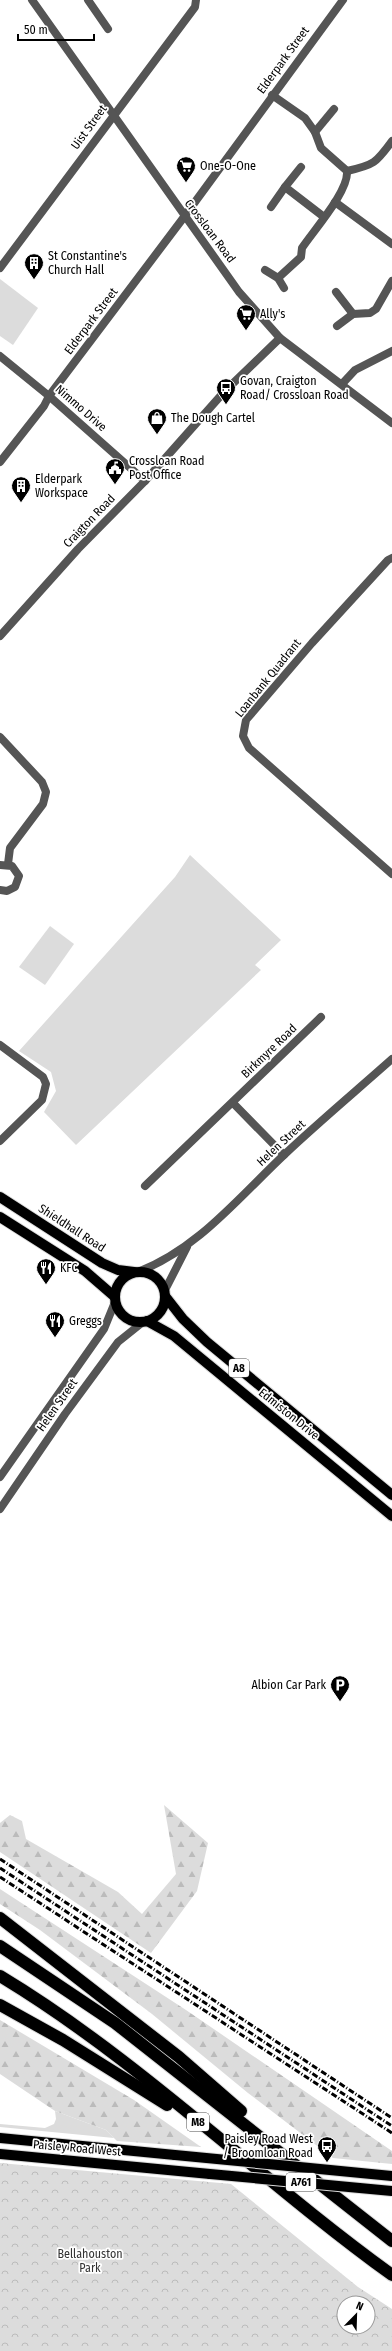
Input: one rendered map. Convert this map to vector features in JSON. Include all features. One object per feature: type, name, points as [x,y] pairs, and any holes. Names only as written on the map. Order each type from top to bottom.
[{"type":"highway","points":[[0,1918],[179,2057],[362,2218]]},
{"type":"highway","name":"M8","points":[[0,1946],[81,1999],[133,2037],[392,2241]]},
{"type":"highway","name":"M8","points":[[0,1976],[113,2053],[320,2221],[392,2275]]},
{"type":"highway","points":[[0,2005],[63,2040],[212,2133]]},
{"type":"main road","name":"Shieldhall Road","points":[[0,1197],[102,1263],[114,1268],[136,1272]]},
{"type":"main road","points":[[0,1217],[85,1271],[115,1300],[123,1315],[130,1320],[145,1321],[161,1310],[164,1294],[159,1281],[153,1276],[136,1272],[124,1278],[119,1284],[115,1300]]},
{"type":"main road","name":"Edmiston Drive","points":[[164,1294],[183,1319],[207,1342],[319,1433],[392,1495]]},
{"type":"main road","name":"Edmiston Drive","points":[[145,1321],[174,1336],[392,1516]]},
{"type":"main road","name":"Paisley Road West","points":[[0,2138],[392,2176]]},
{"type":"main road","name":"Paisley Road West","points":[[0,2154],[392,2191]]},
{"type":"street","name":"Crossloan Road","points":[[32,0],[184,217],[239,292],[280,338],[392,423]]},
{"type":"street","points":[[88,0],[108,29]]},
{"type":"street","name":"Uist Street","points":[[0,268],[113,114],[195,7],[196,0]]},
{"type":"street","name":"Elderpark Street","points":[[0,462],[44,406],[49,396],[184,217],[343,0]]},
{"type":"street","points":[[272,95],[305,118],[315,132],[321,148],[347,171]]},
{"type":"street","points":[[315,132],[334,108]]},
{"type":"street","points":[[347,171],[370,166],[380,158],[392,141]]},
{"type":"street","points":[[271,207],[301,167]]},
{"type":"street","points":[[278,278],[301,257],[302,248],[346,184],[347,171]]},
{"type":"street","points":[[285,187],[324,217]]},
{"type":"street","points":[[335,202],[392,244]]},
{"type":"street","points":[[265,270],[278,278],[284,288]]},
{"type":"street","points":[[337,326],[353,314],[370,312],[376,309],[392,281]]},
{"type":"street","points":[[336,292],[353,314]]},
{"type":"street","name":"Craigton Road","points":[[0,636],[78,549],[145,481],[224,392],[280,338]]},
{"type":"street","points":[[342,384],[355,370],[392,351]]},
{"type":"street","name":"Nimmo Drive","points":[[0,356],[49,396],[145,481]]},
{"type":"street","name":"Loanbank Quadrant","points":[[392,558],[388,560],[312,643],[246,720],[243,729],[249,748],[392,874]]},
{"type":"street","points":[[0,737],[42,782],[46,792],[43,804],[10,848],[4,865],[15,868],[19,880],[12,890],[0,890]]},
{"type":"street","name":"Birkmyre Road","points":[[145,1186],[234,1103],[322,1017]]},
{"type":"street","points":[[0,1045],[43,1077],[46,1084],[42,1100],[0,1141]]},
{"type":"street","name":"Helen Street","points":[[136,1272],[157,1265],[188,1246],[284,1155],[392,1060]]},
{"type":"street","points":[[234,1103],[284,1155]]},
{"type":"street","name":"Helen Street","points":[[164,1294],[188,1246]]},
{"type":"street","name":"Helen Street","points":[[0,1477],[104,1329],[115,1300]]},
{"type":"street","name":"Helen Street","points":[[0,1509],[65,1414],[118,1342],[145,1321]]},
{"type":"green space","points":[[0,279],[38,308],[13,345],[0,336]]},
{"type":"green space","points":[[190,855],[281,940],[255,965],[261,970],[76,1145],[44,1112],[56,1091],[51,1072],[19,1051],[175,877]]},
{"type":"green space","points":[[50,926],[74,944],[45,985],[19,967]]},
{"type":"green space","points":[[164,1805],[208,1843],[197,1891],[151,1953],[0,1852],[0,1823],[10,1815],[22,1821],[26,1839],[118,1892],[142,1914],[176,1874]]},
{"type":"green space","points":[[0,1889],[186,2010],[392,2151],[392,2164],[333,2158],[248,2093],[152,2014],[40,1930],[0,1904]]},
{"type":"green space","points":[[0,2020],[134,2100],[201,2147],[117,2141],[106,2130],[55,2111],[0,2074]]},
{"type":"green space","points":[[55,2111],[106,2130],[114,2138],[0,2127],[0,2124],[45,2128],[54,2124],[56,2119]]},
{"type":"green space","name":"Bellahouston Park","points":[[0,2163],[231,2184],[358,2287],[370,2295],[336,2295],[336,2335],[376,2335],[376,2299],[392,2309],[392,2351],[0,2351]]},
{"type":"railway","points":[[0,1859],[392,2118]]},
{"type":"railway","points":[[0,1868],[392,2126]]},
{"type":"railway","points":[[0,1877],[392,2133]]},
{"type":"place","name":"One-O-One","points":[[186,183]]},
{"type":"place","name":"St Constantine's Church Hall","points":[[34,280]]},
{"type":"place","name":"Ally's","points":[[246,331]]},
{"type":"place","name":"Govan, Craigton Road/ Crossloan Road","points":[[226,405]]},
{"type":"place","name":"The Dough Cartel","points":[[157,435]]},
{"type":"place","name":"Crossloan Road Post Office","points":[[115,485]]},
{"type":"place","name":"Elderpark Workspace","points":[[21,503]]},
{"type":"place","name":"KFC","points":[[46,1285]]},
{"type":"place","name":"Greggs","points":[[55,1338]]},
{"type":"place","name":"Albion Car Park","points":[[340,1702]]},
{"type":"place","name":"Paisley Road West / Broomloan Road","points":[[327,2163]]}]
